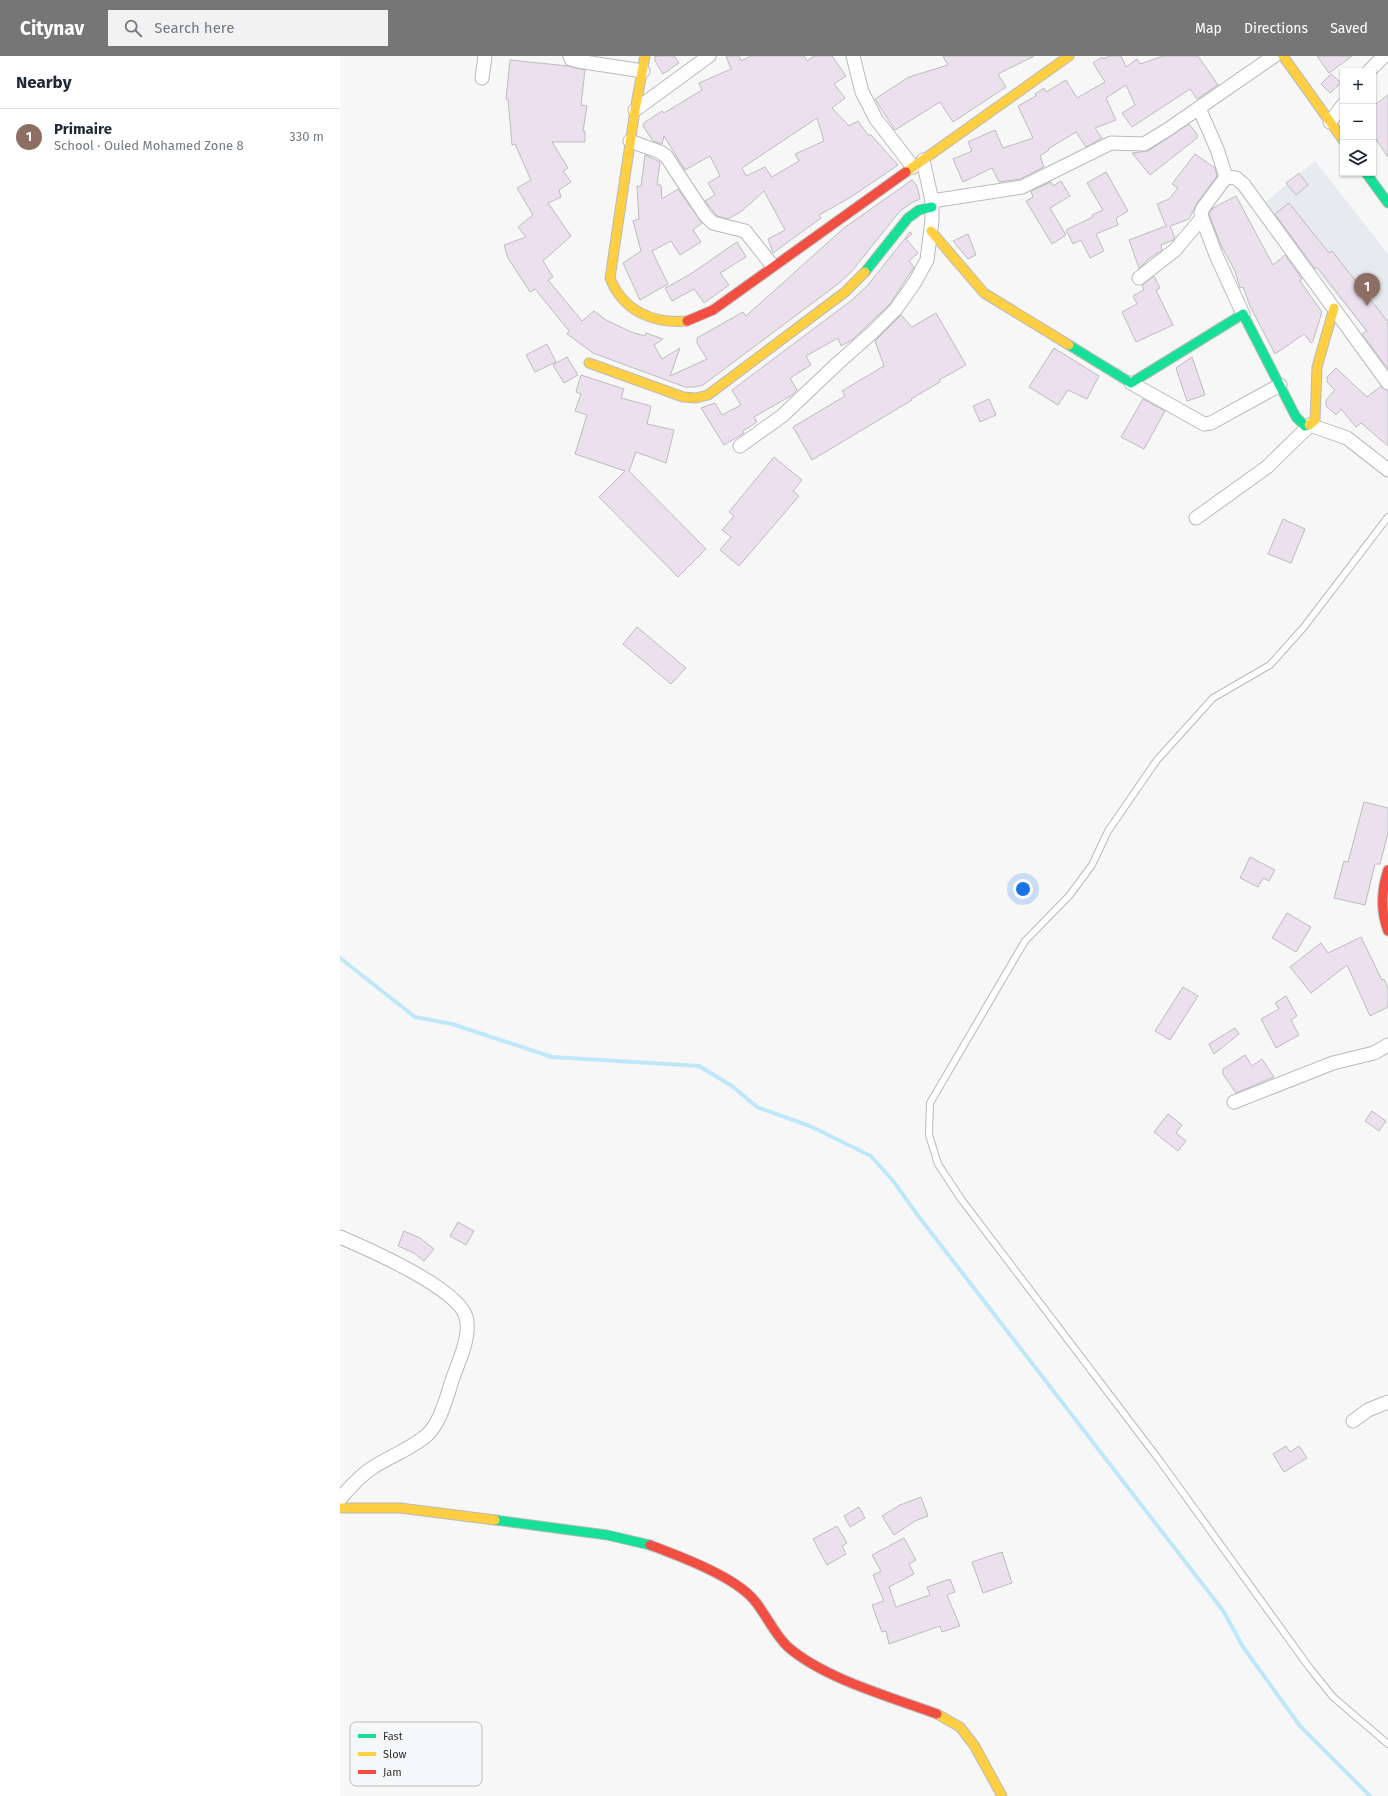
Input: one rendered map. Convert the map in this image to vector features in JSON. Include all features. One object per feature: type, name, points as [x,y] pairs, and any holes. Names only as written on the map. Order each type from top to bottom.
[{"type":"street","points":[[482,78],[485,56]]},
{"type":"street","points":[[570,56],[571,59],[578,61],[643,71]]},
{"type":"street","points":[[645,56],[635,110],[610,278],[615,292],[627,306],[646,317],[661,322],[693,319],[713,310],[772,265],[918,164],[1069,56]]},
{"type":"street","points":[[635,110],[709,56]]},
{"type":"street","points":[[740,446],[782,416],[896,310],[923,269],[927,260],[931,231],[932,204],[918,164],[876,119],[860,86],[853,56]]},
{"type":"street","points":[[588,363],[683,397],[696,398],[708,396],[844,292],[862,275],[902,224],[919,210],[932,204],[1022,187],[1111,143],[1137,144],[1149,141],[1274,56]]},
{"type":"street","points":[[1283,56],[1340,136]]},
{"type":"street","points":[[1372,68],[1384,56]]},
{"type":"street","points":[[1199,108],[1217,149],[1226,177]]},
{"type":"street","points":[[1330,122],[1340,109]]},
{"type":"street","points":[[630,142],[660,152],[666,156],[713,223],[745,231],[772,265]]},
{"type":"street","points":[[1368,176],[1388,203]]},
{"type":"street","points":[[1226,177],[1202,211],[1202,218],[1216,255],[1243,314],[1298,421],[1305,426],[1310,425],[1347,438],[1388,470]]},
{"type":"street","points":[[1226,177],[1236,178],[1244,185],[1388,383]]},
{"type":"street","points":[[1139,278],[1175,250],[1202,218]]},
{"type":"street","points":[[931,231],[984,294],[1131,383],[1204,424],[1212,423],[1280,385]]},
{"type":"street","points":[[1196,518],[1267,467],[1315,420],[1317,409],[1317,367],[1334,308]]},
{"type":"street","points":[[1131,383],[1243,314]]},
{"type":"street","points":[[1388,870],[1380,896],[1381,910],[1388,931]]},
{"type":"street","points":[[1234,1102],[1333,1063],[1374,1053],[1388,1045]]},
{"type":"street","points":[[340,1237],[364,1247],[452,1297],[463,1310],[468,1330],[442,1409],[432,1429],[426,1436],[411,1446],[372,1468],[350,1487],[340,1500]]},
{"type":"street","points":[[1353,1421],[1368,1410],[1388,1402]]},
{"type":"street","points":[[340,1508],[400,1508],[607,1535],[650,1545],[687,1560],[737,1585],[753,1599],[786,1646],[814,1665],[861,1686],[937,1714],[960,1728],[974,1745],[1002,1796]]},
{"type":"lane","points":[[1388,517],[1304,627],[1270,665],[1213,698],[1157,760],[1108,831],[1092,865],[1069,896],[1025,941],[930,1103],[929,1135],[938,1164],[961,1199],[1160,1461],[1309,1667],[1333,1697],[1388,1744]]},
{"type":"shaded area","points":[[1315,161],[1388,254],[1388,359],[1263,204]]},
{"type":"building","points":[[655,56],[674,56],[679,63],[663,74],[655,61]]},
{"type":"building","points":[[726,56],[739,56],[741,61],[751,56],[804,56],[807,61],[814,56],[832,56],[846,76],[834,84],[845,98],[832,108],[849,126],[858,121],[868,135],[871,135],[898,165],[851,197],[819,215],[821,218],[773,253],[768,239],[785,230],[764,191],[742,211],[728,219],[717,216],[705,201],[715,195],[708,183],[720,176],[710,156],[685,170],[664,136],[662,144],[653,141],[643,126],[644,123],[662,111],[664,113],[702,90],[699,83],[731,69]],"holes":[[[817,118],[824,141],[795,154],[799,161],[772,177],[765,167],[746,176],[742,168]]]},
{"type":"building","points":[[943,56],[1034,56],[998,74],[1006,87],[953,122],[940,102],[895,130],[875,99],[909,77],[948,65]]},
{"type":"building","points":[[1109,56],[1121,56],[1126,67],[1137,59],[1140,64],[1163,56],[1198,56],[1218,85],[1197,99],[1190,89],[1132,127],[1122,113],[1135,105],[1126,85],[1106,98],[1116,120],[1095,128],[1102,138],[1086,147],[1076,132],[1048,149],[1049,150],[1040,156],[1044,167],[1020,179],[999,182],[992,168],[963,182],[953,159],[972,151],[968,142],[995,130],[1003,148],[1033,138],[1018,106],[1036,96],[1035,94],[1044,88],[1046,92],[1066,80],[1077,98],[1105,82],[1093,63],[1102,57],[1103,59]]},
{"type":"building","points":[[1317,56],[1352,56],[1329,73]]},
{"type":"building","points":[[510,60],[568,66],[585,70],[581,105],[587,106],[583,131],[585,131],[585,142],[552,142],[568,168],[563,171],[571,182],[559,190],[561,197],[548,203],[571,236],[543,261],[553,277],[548,280],[582,321],[594,311],[606,320],[631,332],[645,336],[646,333],[663,339],[654,345],[662,359],[680,348],[670,376],[707,359],[697,343],[697,338],[743,312],[746,316],[844,228],[912,180],[917,186],[920,199],[900,211],[852,271],[838,284],[703,385],[685,387],[593,353],[567,334],[569,331],[535,289],[530,292],[508,258],[504,245],[526,237],[518,227],[533,215],[517,188],[531,180],[515,144],[512,145],[508,99],[506,99]]},
{"type":"building","points":[[1331,74],[1340,82],[1340,84],[1330,93],[1321,84]]},
{"type":"building","points":[[1388,95],[1388,157],[1376,139],[1376,104]]},
{"type":"building","points":[[1189,124],[1197,134],[1197,138],[1150,175],[1132,153],[1148,151]]},
{"type":"building","points":[[1195,154],[1215,168],[1217,176],[1197,203],[1189,219],[1170,226],[1175,238],[1161,245],[1162,250],[1147,260],[1139,268],[1129,240],[1166,226],[1157,204],[1169,199],[1178,188],[1172,184]]},
{"type":"building","points":[[645,155],[660,162],[657,185],[661,185],[662,199],[678,189],[702,223],[693,230],[701,242],[680,255],[671,241],[652,251],[668,284],[640,300],[623,263],[641,251],[633,221],[639,219],[637,186],[641,186]]},
{"type":"building","points":[[1106,172],[1128,211],[1116,218],[1118,225],[1096,234],[1104,251],[1090,258],[1081,240],[1073,244],[1066,230],[1093,217],[1092,215],[1103,210],[1087,183]]},
{"type":"building","points":[[1299,173],[1308,185],[1296,195],[1286,183]]},
{"type":"building","points":[[1061,181],[1070,196],[1050,208],[1066,235],[1052,244],[1026,201],[1033,197],[1031,191],[1051,182],[1053,186]]},
{"type":"building","points":[[1236,196],[1273,265],[1285,255],[1302,279],[1300,281],[1322,312],[1313,341],[1311,343],[1304,334],[1275,354],[1250,306],[1243,287],[1240,288],[1235,271],[1221,245],[1209,214],[1213,208]]},
{"type":"building","points":[[1289,203],[1329,253],[1332,251],[1388,322],[1388,369],[1362,334],[1367,331],[1317,267],[1315,269],[1275,214]]},
{"type":"building","points":[[910,232],[912,234],[906,239],[918,253],[909,261],[914,267],[890,304],[852,340],[841,346],[838,338],[806,356],[811,365],[790,378],[797,390],[792,395],[754,417],[757,422],[743,431],[744,433],[724,445],[701,408],[715,403],[722,415],[741,405],[732,390],[852,300],[868,285]]},
{"type":"building","points":[[968,234],[976,255],[968,259],[953,241]]},
{"type":"building","points":[[737,242],[746,257],[720,273],[729,285],[704,303],[694,289],[672,301],[665,288],[689,275]]},
{"type":"building","points":[[1154,276],[1160,288],[1156,290],[1173,325],[1136,342],[1122,312],[1137,304],[1133,296],[1144,290],[1142,285]]},
{"type":"building","points":[[936,313],[966,365],[939,380],[940,382],[911,399],[912,400],[812,460],[793,427],[845,396],[842,391],[884,366],[875,341],[901,315],[912,327]]},
{"type":"building","points":[[547,344],[556,362],[535,372],[526,355]]},
{"type":"building","points":[[1054,348],[1099,376],[1087,399],[1068,390],[1058,405],[1029,387]]},
{"type":"building","points":[[567,357],[578,375],[564,383],[553,365]]},
{"type":"building","points":[[1192,357],[1205,395],[1187,401],[1176,368]]},
{"type":"building","points":[[1336,368],[1367,397],[1381,386],[1388,391],[1388,446],[1361,423],[1356,427],[1341,409],[1336,415],[1326,406],[1326,400],[1335,390],[1327,382],[1327,377]]},
{"type":"building","points":[[581,375],[624,389],[621,398],[651,406],[647,424],[674,430],[666,463],[636,452],[629,471],[706,549],[678,577],[599,497],[625,471],[575,454],[587,415],[575,411],[581,394],[576,392]]},
{"type":"building","points":[[989,399],[996,415],[980,422],[973,406]]},
{"type":"building","points":[[1143,399],[1165,411],[1144,449],[1121,437]]},
{"type":"building","points":[[774,457],[802,480],[793,491],[799,496],[739,566],[720,550],[731,537],[722,530],[734,516],[729,512]]},
{"type":"building","points":[[1283,519],[1305,529],[1291,563],[1268,554]]},
{"type":"building","points":[[637,627],[686,668],[671,684],[623,644]]},
{"type":"building","points":[[1364,802],[1388,808],[1388,833],[1380,864],[1375,864],[1365,905],[1334,898],[1344,861],[1348,862]]},
{"type":"building","points":[[1250,857],[1275,870],[1269,881],[1263,878],[1258,887],[1240,878]]},
{"type":"building","points":[[1287,913],[1311,927],[1296,952],[1272,938]]},
{"type":"building","points":[[1361,937],[1382,980],[1384,979],[1388,988],[1388,1007],[1370,1016],[1347,965],[1311,993],[1290,967],[1321,943],[1328,953]]},
{"type":"building","points":[[1183,987],[1198,996],[1170,1040],[1155,1031]]},
{"type":"building","points":[[1286,996],[1297,1016],[1291,1020],[1299,1035],[1276,1048],[1261,1019],[1279,1009],[1275,1003]]},
{"type":"building","points":[[1235,1028],[1239,1034],[1214,1054],[1209,1044]]},
{"type":"building","points":[[1245,1055],[1252,1066],[1262,1059],[1274,1077],[1236,1093],[1223,1074],[1223,1069]]},
{"type":"building","points":[[1372,1111],[1386,1121],[1379,1131],[1365,1121]]},
{"type":"building","points":[[1168,1114],[1182,1125],[1176,1133],[1186,1141],[1178,1151],[1154,1132]]},
{"type":"building","points":[[458,1222],[474,1231],[466,1245],[450,1236]]},
{"type":"building","points":[[404,1231],[420,1238],[434,1249],[424,1261],[414,1253],[398,1246]]},
{"type":"building","points":[[1286,1446],[1290,1452],[1299,1446],[1307,1458],[1284,1472],[1273,1454]]},
{"type":"building","points":[[921,1497],[928,1516],[915,1521],[894,1535],[882,1516],[900,1505]]},
{"type":"building","points":[[859,1507],[865,1518],[850,1527],[844,1516]]},
{"type":"building","points":[[837,1526],[847,1543],[842,1546],[846,1554],[827,1565],[813,1539]]},
{"type":"building","points":[[904,1538],[916,1560],[909,1564],[914,1574],[889,1587],[896,1607],[930,1595],[927,1587],[950,1579],[955,1592],[947,1595],[960,1626],[942,1632],[940,1626],[889,1644],[886,1631],[882,1632],[872,1605],[884,1601],[873,1575],[881,1571],[872,1555]]},
{"type":"building","points":[[1002,1552],[1012,1583],[983,1593],[972,1562]]},
{"type":"waterway","points":[[340,958],[415,1017],[452,1024],[552,1057],[699,1066],[732,1086],[757,1107],[810,1126],[871,1156],[894,1182],[916,1213],[1224,1612],[1243,1647],[1300,1726],[1370,1796]]},
{"type":"traffic: fast","points":[[1368,176],[1388,203]]},
{"type":"traffic: fast","points":[[865,272],[908,218],[919,210],[932,207]]},
{"type":"traffic: fast","points":[[1069,345],[1131,383],[1243,314],[1296,417],[1305,426],[1309,425]]},
{"type":"traffic: fast","points":[[495,1520],[607,1535],[650,1545]]},
{"type":"traffic: slow","points":[[645,56],[635,110],[610,278],[623,299],[631,307],[641,313],[662,320],[687,321]]},
{"type":"traffic: slow","points":[[906,172],[1069,56]]},
{"type":"traffic: slow","points":[[1283,56],[1340,136]]},
{"type":"traffic: slow","points":[[931,231],[984,293],[1069,345]]},
{"type":"traffic: slow","points":[[589,363],[683,397],[696,398],[708,395],[845,292],[865,272]]},
{"type":"traffic: slow","points":[[1309,425],[1315,420],[1317,367],[1334,308]]},
{"type":"traffic: slow","points":[[340,1508],[400,1508],[495,1520]]},
{"type":"traffic: slow","points":[[937,1714],[960,1727],[974,1745],[1002,1796]]},
{"type":"traffic: jam","points":[[687,321],[713,310],[906,172]]},
{"type":"traffic: jam","points":[[1388,870],[1382,900],[1385,923],[1388,931]]},
{"type":"traffic: jam","points":[[650,1545],[720,1575],[745,1591],[754,1600],[783,1642],[820,1669],[879,1694],[937,1714]]},
{"type":"place","name":"Primaire","points":[[1367,306]]}]
